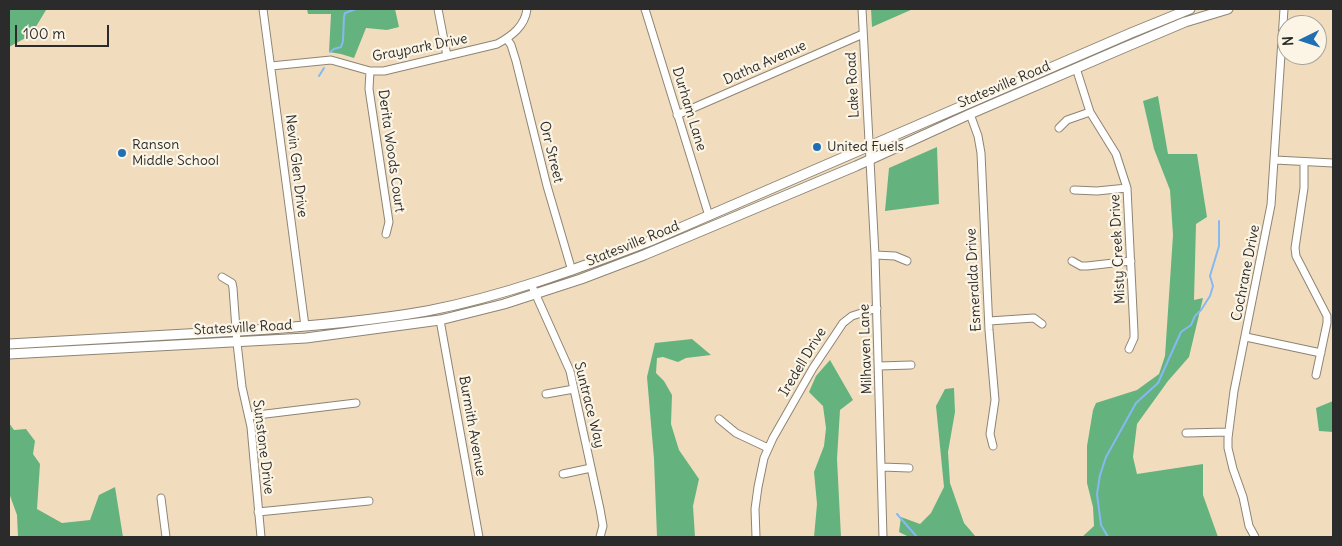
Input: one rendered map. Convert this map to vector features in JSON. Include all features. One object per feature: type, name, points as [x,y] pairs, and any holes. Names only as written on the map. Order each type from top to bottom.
[{"type":"main road","name":"Statesville Road","points":[[9,344],[305,326],[426,311],[481,299],[572,272],[650,241],[1190,9]]},
{"type":"main road","name":"Statesville Road","points":[[9,354],[306,338],[440,320],[535,294],[636,258],[871,159],[970,114],[1185,22],[1228,9]]},
{"type":"street","name":"Nevin Glen Drive","points":[[263,9],[305,326]]},
{"type":"street","points":[[438,9],[447,56]]},
{"type":"street","name":"Graypark Drive","points":[[271,66],[331,60],[370,71],[384,71],[497,44],[507,39],[522,25],[527,9]]},
{"type":"street","name":"Durham Lane","points":[[645,9],[710,216]]},
{"type":"street","name":"Lake Road","points":[[862,9],[871,159]]},
{"type":"street","name":"Cochrane Drive","points":[[1255,537],[1249,526],[1243,497],[1230,457],[1228,432],[1272,198],[1284,9]]},
{"type":"street","name":"Datha Avenue","points":[[677,115],[863,34]]},
{"type":"street","name":"Orr Street","points":[[507,39],[516,61],[547,186],[572,272]]},
{"type":"street","name":"Misty Creek Drive","points":[[1076,68],[1090,112],[1116,154],[1128,188],[1134,332],[1134,338],[1129,349]]},
{"type":"street","name":"Derita Woods Court","points":[[370,71],[369,89],[389,222],[386,234]]},
{"type":"street","points":[[1059,128],[1067,120],[1090,112]]},
{"type":"street","name":"Esmeralda Drive","points":[[970,114],[978,136],[980,153],[995,400],[990,434],[993,446]]},
{"type":"street","name":"Milhaven Lane","points":[[871,159],[883,537]]},
{"type":"street","points":[[1274,160],[1333,163]]},
{"type":"street","points":[[1304,162],[1304,188],[1295,248],[1296,256],[1327,316],[1316,375]]},
{"type":"street","points":[[1074,190],[1097,191],[1128,188]]},
{"type":"street","points":[[875,255],[896,256],[907,261]]},
{"type":"street","points":[[1072,261],[1081,266],[1087,266],[1132,261]]},
{"type":"street","name":"Sunstone Drive","points":[[222,277],[232,283],[233,288],[237,343],[242,387],[249,416],[261,537]]},
{"type":"street","name":"Suntrace Way","points":[[531,284],[568,365],[603,526],[600,537]]},
{"type":"street","name":"Iredell Drive","points":[[756,537],[756,499],[762,466],[768,448],[814,368],[843,323],[852,316],[877,308]]},
{"type":"street","points":[[989,321],[1034,318],[1042,324]]},
{"type":"street","name":"Burmith Avenue","points":[[440,320],[479,537]]},
{"type":"street","points":[[1246,337],[1321,352]]},
{"type":"street","points":[[878,366],[911,365]]},
{"type":"street","points":[[546,394],[574,389]]},
{"type":"street","points":[[249,416],[356,403]]},
{"type":"street","points":[[719,419],[736,433],[768,448]]},
{"type":"street","points":[[1186,433],[1228,432]]},
{"type":"street","points":[[882,467],[909,468]]},
{"type":"street","points":[[563,474],[591,468]]},
{"type":"street","points":[[161,498],[166,537]]},
{"type":"street","points":[[258,512],[369,500]]},
{"type":"green space","points":[[9,9],[46,10],[31,35],[9,47]]},
{"type":"green space","points":[[307,9],[395,9],[399,27],[387,30],[366,28],[354,58],[329,52],[331,14],[308,14]]},
{"type":"green space","points":[[871,9],[913,9],[872,27]]},
{"type":"green space","points":[[1158,96],[1168,154],[1197,154],[1207,217],[1196,224],[1194,300],[1203,298],[1189,357],[1168,381],[1137,424],[1133,457],[1137,474],[1203,464],[1203,495],[1218,537],[1082,537],[1094,526],[1093,507],[1087,483],[1087,446],[1093,410],[1096,403],[1137,390],[1159,374],[1165,356],[1173,235],[1170,190],[1154,149],[1143,101]]},
{"type":"green space","points":[[937,147],[939,204],[885,211],[889,168]]},
{"type":"green space","points":[[692,339],[711,355],[686,358],[678,362],[663,357],[657,358],[656,373],[664,381],[672,395],[671,424],[679,450],[699,479],[693,506],[695,537],[657,537],[654,459],[647,377],[655,343]]},
{"type":"green space","points":[[830,360],[853,400],[840,410],[837,459],[841,537],[814,537],[817,504],[814,472],[824,446],[826,428],[823,406],[809,392],[816,376]]},
{"type":"green space","points":[[954,388],[955,412],[948,452],[950,483],[964,523],[976,537],[909,537],[899,532],[901,517],[920,524],[931,513],[944,487],[936,406],[945,389]]},
{"type":"green space","points":[[1333,401],[1333,432],[1319,431],[1316,408]]},
{"type":"green space","points":[[9,423],[14,430],[26,429],[35,441],[33,454],[40,464],[37,509],[62,523],[90,520],[99,495],[115,487],[123,537],[18,537],[17,515],[9,493]]},
{"type":"waterway","points":[[330,52],[341,47],[345,13],[356,9]]},
{"type":"waterway","points":[[319,76],[324,68]]},
{"type":"waterway","points":[[1108,537],[1101,525],[1097,494],[1100,475],[1106,457],[1136,403],[1158,383],[1181,332],[1191,325],[1195,316],[1210,296],[1213,286],[1210,276],[1219,246],[1219,221]]},
{"type":"waterway","points":[[897,514],[917,537]]},
{"type":"place","name":"United Fuels","points":[[817,147]]},
{"type":"place","name":"Ranson Middle School","points":[[122,153]]}]
